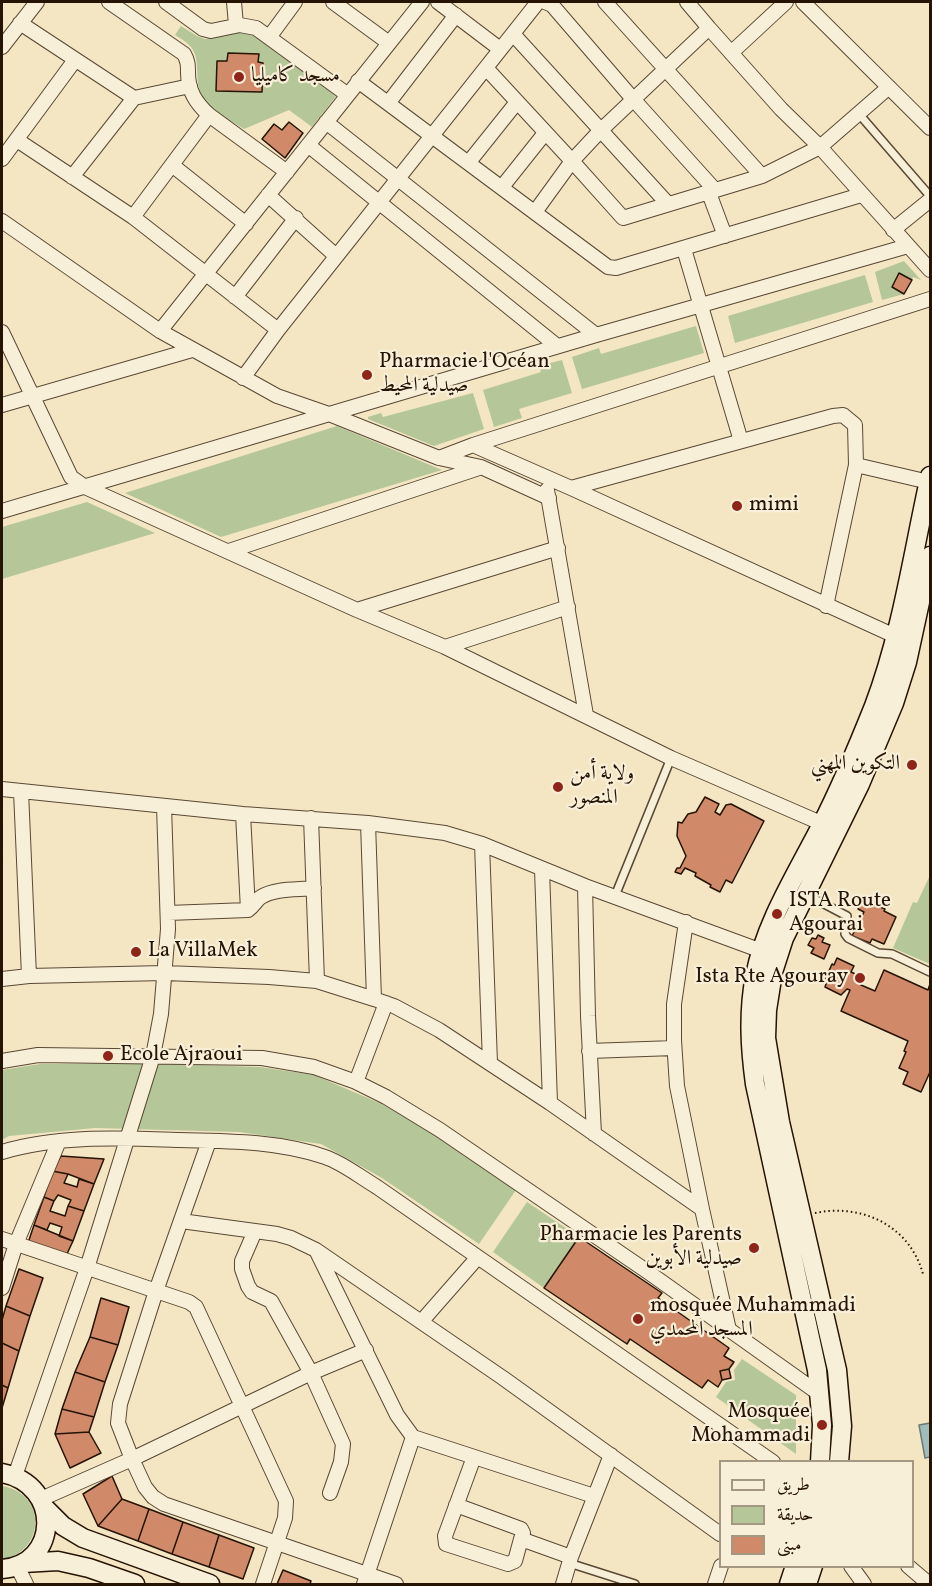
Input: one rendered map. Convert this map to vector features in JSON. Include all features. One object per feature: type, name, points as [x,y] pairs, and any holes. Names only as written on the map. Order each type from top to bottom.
[{"type":"main road","points":[[820,1460],[821,1395],[811,1339],[755,1084],[750,1020],[755,974],[770,954],[805,894],[875,703],[895,636],[930,479]]},
{"type":"main road","points":[[839,1460],[842,1426],[837,1370],[800,1216],[780,1122],[766,1038],[770,954],[784,900],[874,754],[907,662],[930,556]]},
{"type":"main road","points":[[822,1425],[842,1426]]},
{"type":"main road","points":[[8,1475],[34,1490],[63,1526],[83,1538],[210,1584]]},
{"type":"main road","points":[[14,1566],[36,1552],[43,1539],[46,1523],[43,1503]]},
{"type":"main road","points":[[14,1566],[58,1562],[88,1568],[135,1584]]},
{"type":"main road","points":[[789,1584],[794,1568]]},
{"type":"main road","points":[[807,1584],[812,1568]]},
{"type":"street","points":[[2,47],[37,2]]},
{"type":"street","points":[[109,2],[184,54],[188,61],[190,86],[197,104],[287,172]]},
{"type":"street","points":[[166,2],[203,29],[236,26],[256,28],[348,95]]},
{"type":"street","points":[[234,2],[236,26]]},
{"type":"street","points":[[270,36],[295,2]]},
{"type":"street","points":[[333,2],[389,43]]},
{"type":"street","points":[[160,332],[422,2]]},
{"type":"street","points":[[438,2],[500,50]]},
{"type":"street","points":[[243,378],[336,256],[538,2]]},
{"type":"street","points":[[545,2],[552,5],[712,191],[725,236]]},
{"type":"street","points":[[605,2],[762,176]]},
{"type":"street","points":[[687,2],[930,270]]},
{"type":"street","points":[[731,53],[786,2]]},
{"type":"street","points":[[803,2],[930,128]]},
{"type":"street","points":[[388,102],[456,15]]},
{"type":"street","points":[[20,23],[134,98]]},
{"type":"street","points":[[535,212],[572,161],[600,131],[709,28]]},
{"type":"street","points":[[513,34],[668,204]]},
{"type":"street","points":[[2,159],[75,60]]},
{"type":"street","points":[[486,68],[623,218],[762,176],[820,147],[889,87]]},
{"type":"street","points":[[358,81],[608,267],[616,268],[684,249],[861,195]]},
{"type":"street","points":[[72,177],[134,98],[190,86]]},
{"type":"street","points":[[469,162],[517,102]]},
{"type":"street","points":[[133,217],[209,115]]},
{"type":"street","points":[[326,122],[596,335]]},
{"type":"street","points":[[502,187],[545,133]]},
{"type":"street","points":[[17,140],[133,217],[278,330]]},
{"type":"street","points":[[309,145],[557,346]]},
{"type":"street","points":[[172,165],[246,224]]},
{"type":"street","points":[[268,195],[336,256]]},
{"type":"street","points":[[893,230],[930,198]]},
{"type":"street","points":[[235,297],[296,218]]},
{"type":"street","points":[[2,221],[160,332],[277,396],[439,458],[481,468],[549,498]]},
{"type":"street","points":[[2,511],[557,346],[908,246]]},
{"type":"street","points":[[684,249],[741,441]]},
{"type":"street","points":[[439,458],[473,445],[930,299]]},
{"type":"street","points":[[2,332],[71,477],[85,487],[357,610],[445,647],[671,758],[830,827]]},
{"type":"street","points":[[2,405],[192,350]]},
{"type":"street","points":[[571,488],[832,416],[843,415],[855,424],[856,465],[826,606]]},
{"type":"street","points":[[473,445],[895,636]]},
{"type":"street","points":[[856,465],[930,479]]},
{"type":"street","points":[[229,551],[481,468]]},
{"type":"street","points":[[545,476],[586,715]]},
{"type":"street","points":[[357,610],[558,548]]},
{"type":"street","points":[[445,647],[568,607]]},
{"type":"street","points":[[2,789],[243,814],[368,823],[445,833],[482,844],[585,886],[770,954]]},
{"type":"street","points":[[21,791],[29,976]]},
{"type":"street","points":[[8,1475],[87,1268],[153,1056],[161,1014],[168,913],[164,806]]},
{"type":"street","points":[[243,814],[248,910]]},
{"type":"street","points":[[311,818],[317,981]]},
{"type":"street","points":[[356,1082],[380,1001],[368,823]]},
{"type":"street","points":[[482,844],[490,1063]]},
{"type":"street","points":[[542,869],[550,1103]]},
{"type":"street","points":[[585,886],[589,1051],[594,1134]]},
{"type":"street","points":[[168,913],[248,910],[258,899],[269,893],[314,888]]},
{"type":"street","points":[[686,922],[674,1004],[677,1086],[729,1330]]},
{"type":"street","points":[[2,979],[29,976],[165,974],[249,976],[317,981],[380,1001],[420,1018],[490,1063],[702,1209]]},
{"type":"street","points":[[589,1051],[674,1048]]},
{"type":"street","points":[[2,1061],[38,1055],[262,1058],[314,1067],[356,1082],[386,1097],[440,1130],[821,1395]]},
{"type":"street","points":[[2,1152],[59,1141],[128,1139],[268,1144],[328,1158],[376,1187],[478,1257],[758,1457]]},
{"type":"street","points":[[2,1288],[16,1244],[59,1141]]},
{"type":"street","points":[[209,1141],[156,1291],[118,1412],[118,1423],[132,1459],[153,1497],[164,1504],[277,1543],[366,1580],[396,1584]]},
{"type":"street","points":[[182,1221],[291,1238],[316,1250],[611,1455],[719,1533]]},
{"type":"street","points":[[255,1231],[242,1260],[242,1269],[248,1286],[252,1292],[271,1301],[311,1372],[343,1444],[341,1462],[330,1493]]},
{"type":"street","points":[[2,1239],[189,1302],[196,1307],[286,1501],[287,1510],[263,1584]]},
{"type":"street","points":[[316,1250],[402,1424],[413,1437],[594,1496]]},
{"type":"street","points":[[421,1322],[478,1257]]},
{"type":"street","points":[[43,1503],[311,1372],[366,1350]]},
{"type":"street","points":[[366,1580],[413,1437]]},
{"type":"street","points":[[563,1584],[570,1560],[611,1455]]},
{"type":"street","points":[[456,1505],[521,1529],[523,1533],[515,1562],[508,1564],[446,1544],[445,1536],[456,1505],[474,1457]]},
{"type":"street","points":[[520,1539],[570,1560]]},
{"type":"street","points":[[14,1566],[26,1584]]},
{"type":"street","points":[[715,1584],[720,1568]]},
{"type":"street","points":[[852,1568],[864,1584]]},
{"type":"street","points":[[910,1568],[929,1584]]},
{"type":"lane","points":[[859,114],[930,198]]},
{"type":"lane","points":[[615,896],[671,758]]},
{"type":"lane","points":[[805,894],[847,916],[845,934],[848,938],[878,953],[891,954],[930,972]]},
{"type":"lane","points":[[570,1560],[635,1584]]},
{"type":"path","points":[[800,1216],[827,1211],[853,1211],[871,1215],[888,1224],[910,1244],[919,1259],[923,1274]]},
{"type":"green space","points":[[181,26],[205,39],[239,32],[252,34],[336,96],[312,127],[289,110],[244,129],[216,111],[202,97],[199,91],[194,52],[188,43],[175,35]]},
{"type":"green space","points":[[904,261],[921,280],[913,277],[912,280],[899,273],[892,287],[904,294],[882,300],[875,272]]},
{"type":"green space","points":[[865,275],[873,302],[735,343],[728,316]]},
{"type":"green space","points":[[696,326],[704,353],[582,389],[572,357],[599,348],[601,354]]},
{"type":"green space","points":[[562,360],[572,393],[519,409],[522,418],[494,427],[483,390],[541,372],[539,366]]},
{"type":"green space","points":[[473,393],[484,429],[434,446],[368,419],[368,417],[381,413],[383,417]]},
{"type":"green space","points":[[337,426],[442,470],[221,537],[125,493]]},
{"type":"green space","points":[[87,502],[155,533],[2,579],[2,527]]},
{"type":"green space","points":[[930,875],[930,964],[893,948],[913,902],[917,903]]},
{"type":"green space","points":[[137,1063],[260,1067],[314,1075],[382,1104],[429,1131],[516,1190],[479,1244],[382,1178],[321,1144],[239,1132],[95,1128],[9,1136],[2,1140],[2,1070],[40,1064]]},
{"type":"green space","points":[[527,1202],[579,1237],[544,1288],[493,1252]]},
{"type":"green space","points":[[742,1359],[796,1395],[796,1454],[716,1397],[726,1382],[735,1380],[734,1370]]},
{"type":"green space","points":[[2,1486],[17,1491],[27,1499],[33,1510],[35,1522],[33,1534],[27,1546],[16,1555],[2,1560]]},
{"type":"water","points":[[930,1423],[930,1457],[925,1458],[919,1425]]},
{"type":"building","name":"مسجد كاميليا","points":[[228,53],[259,54],[258,62],[263,63],[262,92],[216,91],[217,61],[227,61]]},
{"type":"building","points":[[289,122],[303,133],[285,158],[262,139],[274,124],[282,130]]},
{"type":"building","points":[[899,273],[912,280],[904,294],[892,287]]},
{"type":"building","points":[[705,797],[719,804],[715,812],[720,815],[726,805],[731,804],[764,821],[732,883],[726,880],[720,892],[695,876],[696,873],[685,868],[681,874],[675,872],[677,868],[680,868],[686,856],[677,836],[678,822],[682,823],[688,814],[696,812]]},
{"type":"building","points":[[862,899],[885,909],[884,911],[896,917],[884,944],[872,939],[870,943],[852,936],[864,912],[858,909]]},
{"type":"building","points":[[818,935],[824,938],[822,942],[830,945],[824,959],[811,953],[814,948],[808,945],[812,938],[816,939]]},
{"type":"building","points":[[837,958],[854,966],[851,972],[864,978],[861,985],[875,991],[884,970],[928,990],[930,984],[930,1072],[921,1092],[903,1084],[908,1072],[899,1068],[908,1041],[841,1011],[850,990],[847,989],[841,995],[825,987],[824,982]]},
{"type":"building","points":[[61,1156],[104,1159],[94,1184],[68,1174],[52,1171]]},
{"type":"building","points":[[52,1171],[68,1174],[64,1183],[77,1187],[79,1179],[94,1184],[84,1211],[68,1206],[71,1200],[58,1195],[54,1201],[44,1197]]},
{"type":"building","points":[[44,1197],[54,1201],[50,1211],[65,1216],[68,1206],[84,1211],[73,1241],[59,1236],[62,1227],[50,1223],[47,1230],[34,1225]]},
{"type":"building","points":[[34,1225],[73,1241],[66,1256],[28,1243]]},
{"type":"building","name":"mosquée Muhammadi المسجد المحمدي","points":[[579,1237],[662,1293],[658,1298],[729,1348],[724,1356],[734,1362],[729,1369],[720,1371],[722,1380],[718,1387],[708,1380],[702,1388],[630,1339],[627,1344],[544,1288]]},
{"type":"building","points":[[19,1269],[43,1278],[30,1316],[6,1306]]},
{"type":"building","points":[[101,1298],[129,1307],[118,1345],[90,1337]]},
{"type":"building","points":[[6,1306],[30,1316],[19,1351],[2,1343],[2,1320]]},
{"type":"building","points":[[90,1337],[118,1345],[105,1382],[75,1372]]},
{"type":"building","points":[[2,1343],[19,1351],[8,1388],[2,1385]]},
{"type":"building","points":[[729,1369],[731,1378],[722,1380],[720,1371]]},
{"type":"building","points":[[75,1372],[105,1382],[94,1417],[62,1409]]},
{"type":"building","points":[[2,1385],[8,1388],[2,1408]]},
{"type":"building","points":[[62,1409],[94,1417],[89,1432],[55,1434]]},
{"type":"building","points":[[89,1432],[101,1453],[70,1468],[55,1434]]},
{"type":"building","points":[[112,1476],[122,1499],[98,1526],[83,1494]]},
{"type":"building","points":[[122,1499],[149,1509],[138,1541],[98,1526]]},
{"type":"building","points":[[149,1509],[183,1522],[172,1554],[138,1541]]},
{"type":"building","points":[[183,1522],[219,1535],[209,1567],[172,1554]]},
{"type":"building","points":[[219,1535],[254,1548],[243,1579],[209,1567]]},
{"type":"building","points":[[283,1570],[311,1581],[310,1584],[277,1584]]},
{"type":"place","name":"مسجد كاميليا","points":[[239,77]]},
{"type":"place","name":"Pharmacie l'Océan صيدلية المحيط","points":[[367,375]]},
{"type":"place","name":"mimi","points":[[737,506]]},
{"type":"place","name":"التكوين المهني","points":[[912,765]]},
{"type":"place","name":"ولاية أمن المنصور","points":[[558,787]]},
{"type":"place","name":"ISTA Route Agourai","points":[[777,914]]},
{"type":"place","name":"La VillaMek","points":[[136,952]]},
{"type":"place","name":"Ista Rte Agouray","points":[[860,978]]},
{"type":"place","name":"Ecole Ajraoui","points":[[108,1056]]},
{"type":"place","name":"Pharmacie les Parents صيدلية الأبوين","points":[[754,1248]]},
{"type":"place","name":"mosquée Muhammadi المسجد المحمدي","points":[[638,1319]]},
{"type":"place","name":"Mosquée Mohammadi","points":[[822,1425]]}]
